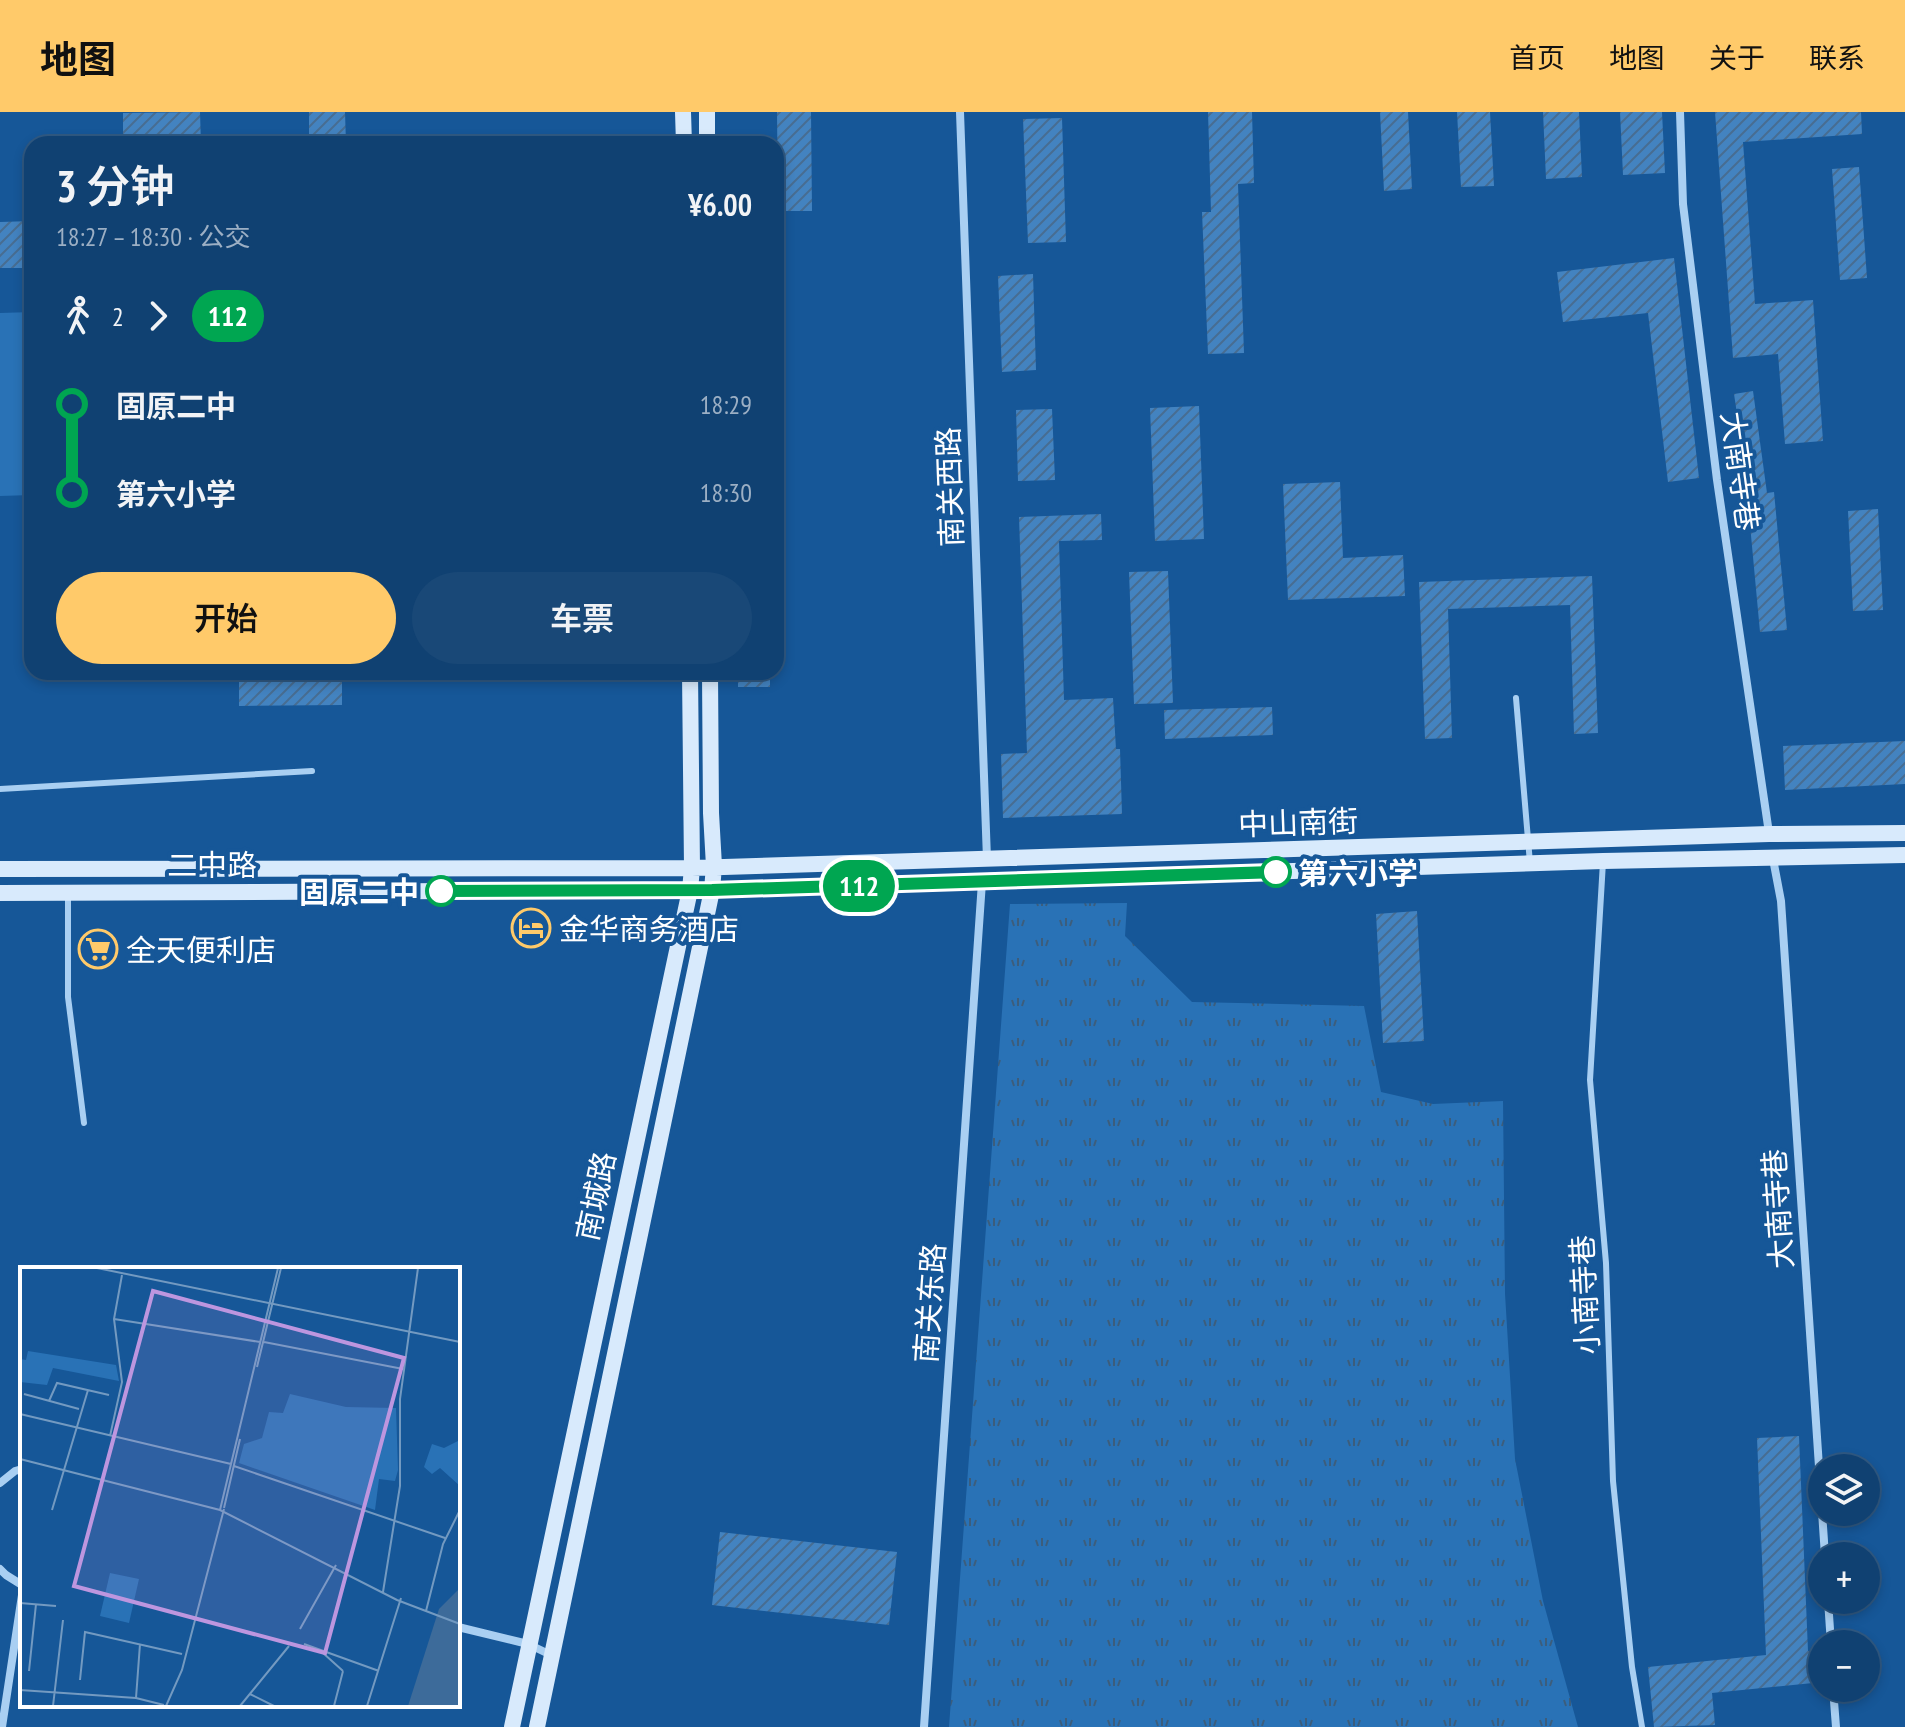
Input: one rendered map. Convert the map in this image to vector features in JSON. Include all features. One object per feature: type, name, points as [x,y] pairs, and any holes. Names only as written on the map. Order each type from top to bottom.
[{"type":"main road","points":[[683,112],[684,136]]},
{"type":"main road","points":[[707,112],[707,136]]},
{"type":"main road","name":"南城路","points":[[512,1727],[690,890],[690,680]]},
{"type":"main road","name":"南城路","points":[[537,1727],[712,890],[710,680]]},
{"type":"main road","name":"中山南街","points":[[692,868],[1769,834],[1905,833]]},
{"type":"main road","name":"中山南街","points":[[712,890],[1530,863],[1905,855]]},
{"type":"main road","name":"二中路","points":[[0,869],[692,868]]},
{"type":"main road","name":"二中路","points":[[0,893],[712,890]]},
{"type":"street","name":"南关西路","points":[[960,112],[987,860]]},
{"type":"street","name":"大南寺巷","points":[[1680,112],[1683,204],[1717,480],[1769,834]]},
{"type":"street","name":"大南寺巷","points":[[1773,859],[1781,901],[1824,1542]]},
{"type":"street","name":"南关东路","points":[[924,1727],[982,882]]},
{"type":"street","points":[[0,1483],[20,1470]]},
{"type":"street","points":[[0,1569],[20,1584]]},
{"type":"street","points":[[2,1727],[20,1608]]},
{"type":"street","points":[[460,1627],[528,1644],[551,1655]]},
{"type":"street","points":[[1834,1702],[1836,1727]]},
{"type":"lane","points":[[1516,698],[1530,863]]},
{"type":"lane","points":[[0,789],[312,771]]},
{"type":"lane","name":"小南寺巷","points":[[1603,861],[1590,1080],[1606,1263],[1613,1481],[1632,1667],[1642,1727]]},
{"type":"lane","points":[[68,893],[68,997],[84,1123]]},
{"type":"green space","points":[[24,312],[24,495],[0,496],[0,313]]},
{"type":"green space","points":[[1127,903],[1125,936],[1192,1002],[1364,1006],[1381,1092],[1433,1104],[1503,1101],[1505,1294],[1515,1459],[1543,1601],[1578,1727],[949,1727],[1010,904]]},
{"type":"building","points":[[200,112],[201,136],[123,136],[123,113]]},
{"type":"building","points":[[309,112],[345,112],[346,136],[309,136]]},
{"type":"building","points":[[777,112],[811,112],[812,211],[784,211],[784,136],[777,136]]},
{"type":"building","points":[[1208,112],[1252,112],[1254,183],[1238,184],[1244,353],[1208,354],[1202,212],[1211,212]]},
{"type":"building","points":[[1380,112],[1408,112],[1412,189],[1384,191]]},
{"type":"building","points":[[1457,112],[1490,112],[1494,186],[1461,187]]},
{"type":"building","points":[[1543,112],[1579,112],[1582,177],[1546,179]]},
{"type":"building","points":[[1620,112],[1662,112],[1665,173],[1623,175]]},
{"type":"building","points":[[1715,112],[1861,112],[1862,134],[1743,142],[1755,304],[1813,300],[1823,441],[1785,444],[1778,354],[1733,358]]},
{"type":"building","points":[[1062,118],[1066,242],[1028,243],[1023,119]]},
{"type":"building","points":[[1859,167],[1867,278],[1840,280],[1832,169]]},
{"type":"building","points":[[24,221],[24,268],[0,268],[0,222]]},
{"type":"building","points":[[1674,258],[1699,478],[1668,482],[1648,313],[1563,322],[1557,272]]},
{"type":"building","points":[[1033,274],[1036,370],[1002,372],[998,276]]},
{"type":"building","points":[[1753,391],[1767,493],[1774,492],[1787,630],[1760,632],[1744,460],[1734,394]]},
{"type":"building","points":[[1199,406],[1204,539],[1155,541],[1150,408]]},
{"type":"building","points":[[1052,409],[1055,480],[1018,481],[1016,410]]},
{"type":"building","points":[[1340,482],[1343,558],[1403,555],[1405,596],[1288,600],[1283,484]]},
{"type":"building","points":[[1878,509],[1883,610],[1853,611],[1848,511]]},
{"type":"building","points":[[1101,514],[1102,540],[1059,541],[1064,700],[1113,698],[1116,749],[1120,749],[1122,814],[1003,818],[1001,754],[1027,753],[1019,517]]},
{"type":"building","points":[[1168,571],[1173,703],[1134,704],[1129,572]]},
{"type":"building","points":[[1592,576],[1598,733],[1574,734],[1570,605],[1448,609],[1452,738],[1425,739],[1419,582]]},
{"type":"building","points":[[239,680],[342,680],[342,705],[239,706]]},
{"type":"building","points":[[738,680],[770,680],[770,687],[738,687]]},
{"type":"building","points":[[1272,707],[1273,735],[1165,739],[1164,710]]},
{"type":"building","points":[[1905,741],[1905,784],[1785,790],[1783,746]]},
{"type":"building","points":[[1417,911],[1424,1041],[1383,1043],[1376,914]]},
{"type":"building","points":[[1799,1436],[1808,1683],[1712,1693],[1715,1725],[1654,1727],[1648,1667],[1766,1655],[1757,1438]]},
{"type":"building","points":[[720,1532],[897,1552],[889,1625],[712,1605]]},
{"type":"bus line","name":"112","points":[[441,891],[712,890],[1276,872]]},
{"type":"place","name":"第六小学","points":[[1276,872]]},
{"type":"place","name":"固原二中","points":[[441,891]]},
{"type":"place","name":"金华商务酒店","points":[[531,928]]},
{"type":"place","name":"全天便利店","points":[[98,949]]}]
